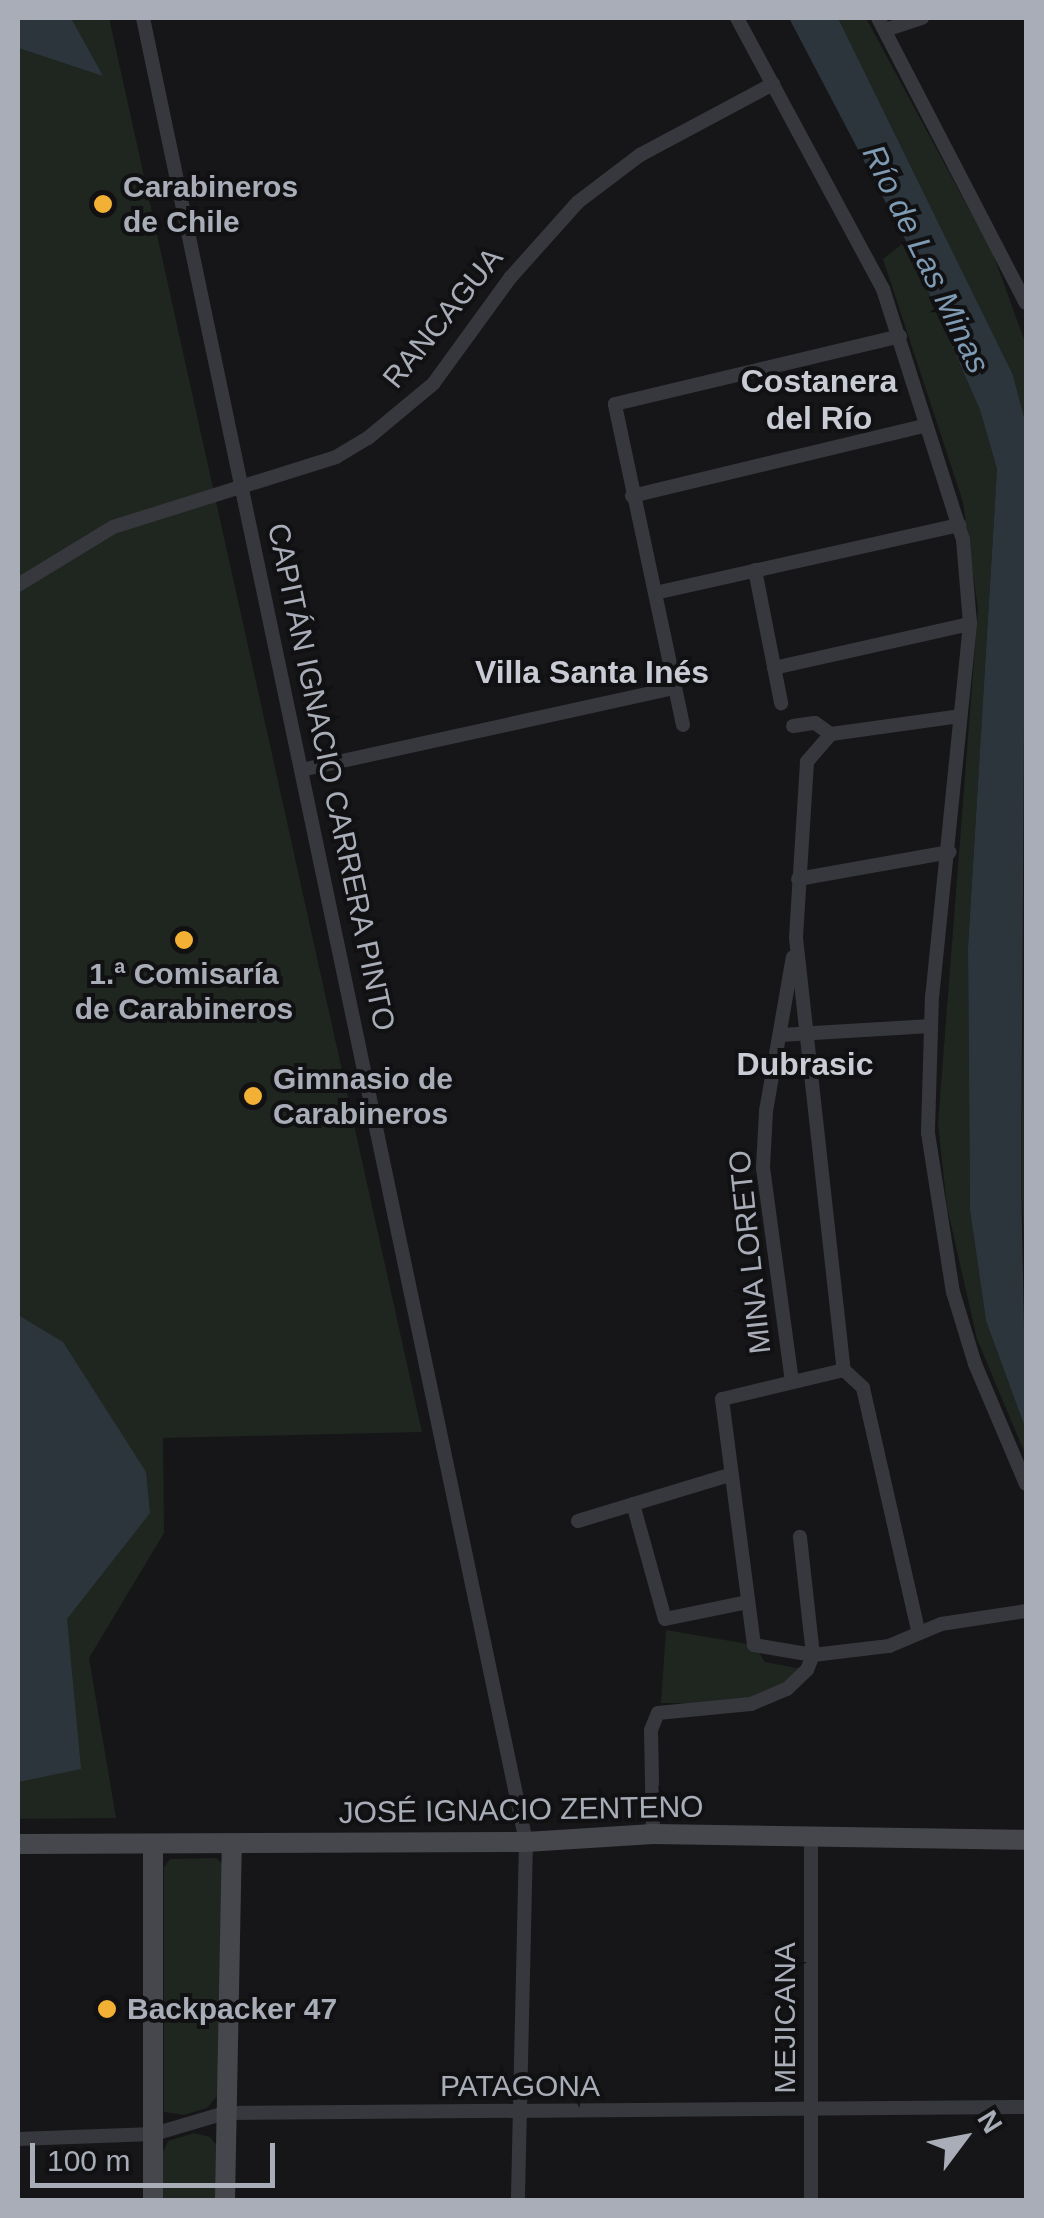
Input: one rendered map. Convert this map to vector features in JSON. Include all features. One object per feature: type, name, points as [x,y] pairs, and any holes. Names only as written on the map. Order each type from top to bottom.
[{"type":"street","name":"CAPITÁN IGNACIO CARRERA PINTO","points":[[144,18],[526,1842],[518,2200]]},
{"type":"street","points":[[737,18],[868,256],[900,336],[960,525],[970,624],[931,1026],[928,1133],[953,1292],[974,1364],[1026,1484]]},
{"type":"street","points":[[922,18],[881,24],[1026,304]]},
{"type":"street","name":"RANCAGUA","points":[[18,584],[113,527],[336,457],[398,416],[433,384],[534,248],[578,202],[640,155],[773,84]]},
{"type":"street","points":[[683,726],[615,404],[900,336]]},
{"type":"street","points":[[632,496],[927,425]]},
{"type":"street","points":[[655,593],[960,525]]},
{"type":"street","points":[[755,570],[781,703]]},
{"type":"street","points":[[774,668],[970,624]]},
{"type":"street","points":[[301,770],[675,688]]},
{"type":"street","points":[[918,1630],[862,1388],[844,1370],[796,938],[798,880],[807,762],[831,734],[960,716]]},
{"type":"street","points":[[793,726],[815,723],[831,734]]},
{"type":"street","points":[[798,880],[950,852]]},
{"type":"street","name":"MINA LORETO","points":[[792,1382],[763,1167],[796,938]]},
{"type":"street","points":[[781,1035],[931,1026]]},
{"type":"street","points":[[844,1370],[722,1400],[754,1645],[813,1655],[890,1646],[918,1630],[1026,1611]]},
{"type":"street","points":[[578,1521],[729,1474]]},
{"type":"street","points":[[634,1504],[665,1620],[748,1602]]},
{"type":"street","points":[[653,1834],[651,1730],[658,1713],[764,1701],[806,1670],[813,1655],[800,1538]]},
{"type":"street","name":"JOSÉ IGNACIO ZENTENO","points":[[18,1844],[153,1848],[526,1842],[653,1834],[1026,1840]]},
{"type":"street","name":"MEJICANA","points":[[811,1835],[811,2200]]},
{"type":"street","points":[[225,2200],[232,1846]]},
{"type":"street","points":[[153,1848],[153,2200]]},
{"type":"street","name":"PATAGONA","points":[[18,2140],[154,2134],[225,2112],[520,2115],[1026,2108]]},
{"type":"shaded area","points":[[71,18],[109,18],[422,1432],[163,1438],[164,1533],[89,1658],[116,1818],[18,1819],[18,48],[101,75]]},
{"type":"shaded area","points":[[838,18],[866,18],[993,254],[1026,345],[1026,425],[1013,375]]},
{"type":"shaded area","points":[[906,241],[980,410],[997,469],[968,948],[970,1210],[986,1321],[1026,1430],[1026,1456],[977,1339],[947,1207],[938,1124],[978,609],[963,502],[883,259]]},
{"type":"shaded area","points":[[1026,845],[1026,1277],[1021,1179]]},
{"type":"shaded area","points":[[666,1630],[754,1645],[765,1662],[807,1670],[751,1704],[661,1703]]},
{"type":"shaded area","points":[[216,1858],[227,1867],[220,2093],[207,2108],[184,2115],[164,2112],[164,1867],[170,1859]]},
{"type":"shaded area","points":[[194,2133],[210,2137],[219,2148],[219,2200],[161,2200],[163,2152],[168,2141]]},
{"type":"water","points":[[18,18],[71,18],[103,76],[18,48]]},
{"type":"water","name":"Río de Las Minas","points":[[789,18],[838,18],[1013,375],[1026,425],[1021,1179],[1026,1430],[986,1321],[970,1210],[968,948],[997,469],[980,410],[906,241]]},
{"type":"water","points":[[18,1315],[63,1342],[146,1472],[150,1513],[67,1619],[81,1769],[18,1782]]},
{"type":"place","name":"Carabineros de Chile","points":[[103,204]]},
{"type":"place","name":"1.ª Comisaría de Carabineros","points":[[184,940]]},
{"type":"place","name":"Gimnasio de Carabineros","points":[[253,1096]]},
{"type":"place","name":"Backpacker 47","points":[[107,2009]]},
{"type":"district","name":"Costanera del Río","points":[[819,400]]},
{"type":"district","name":"Villa Santa Inés","points":[[592,672]]},
{"type":"district","name":"Dubrasic","points":[[805,1064]]}]
